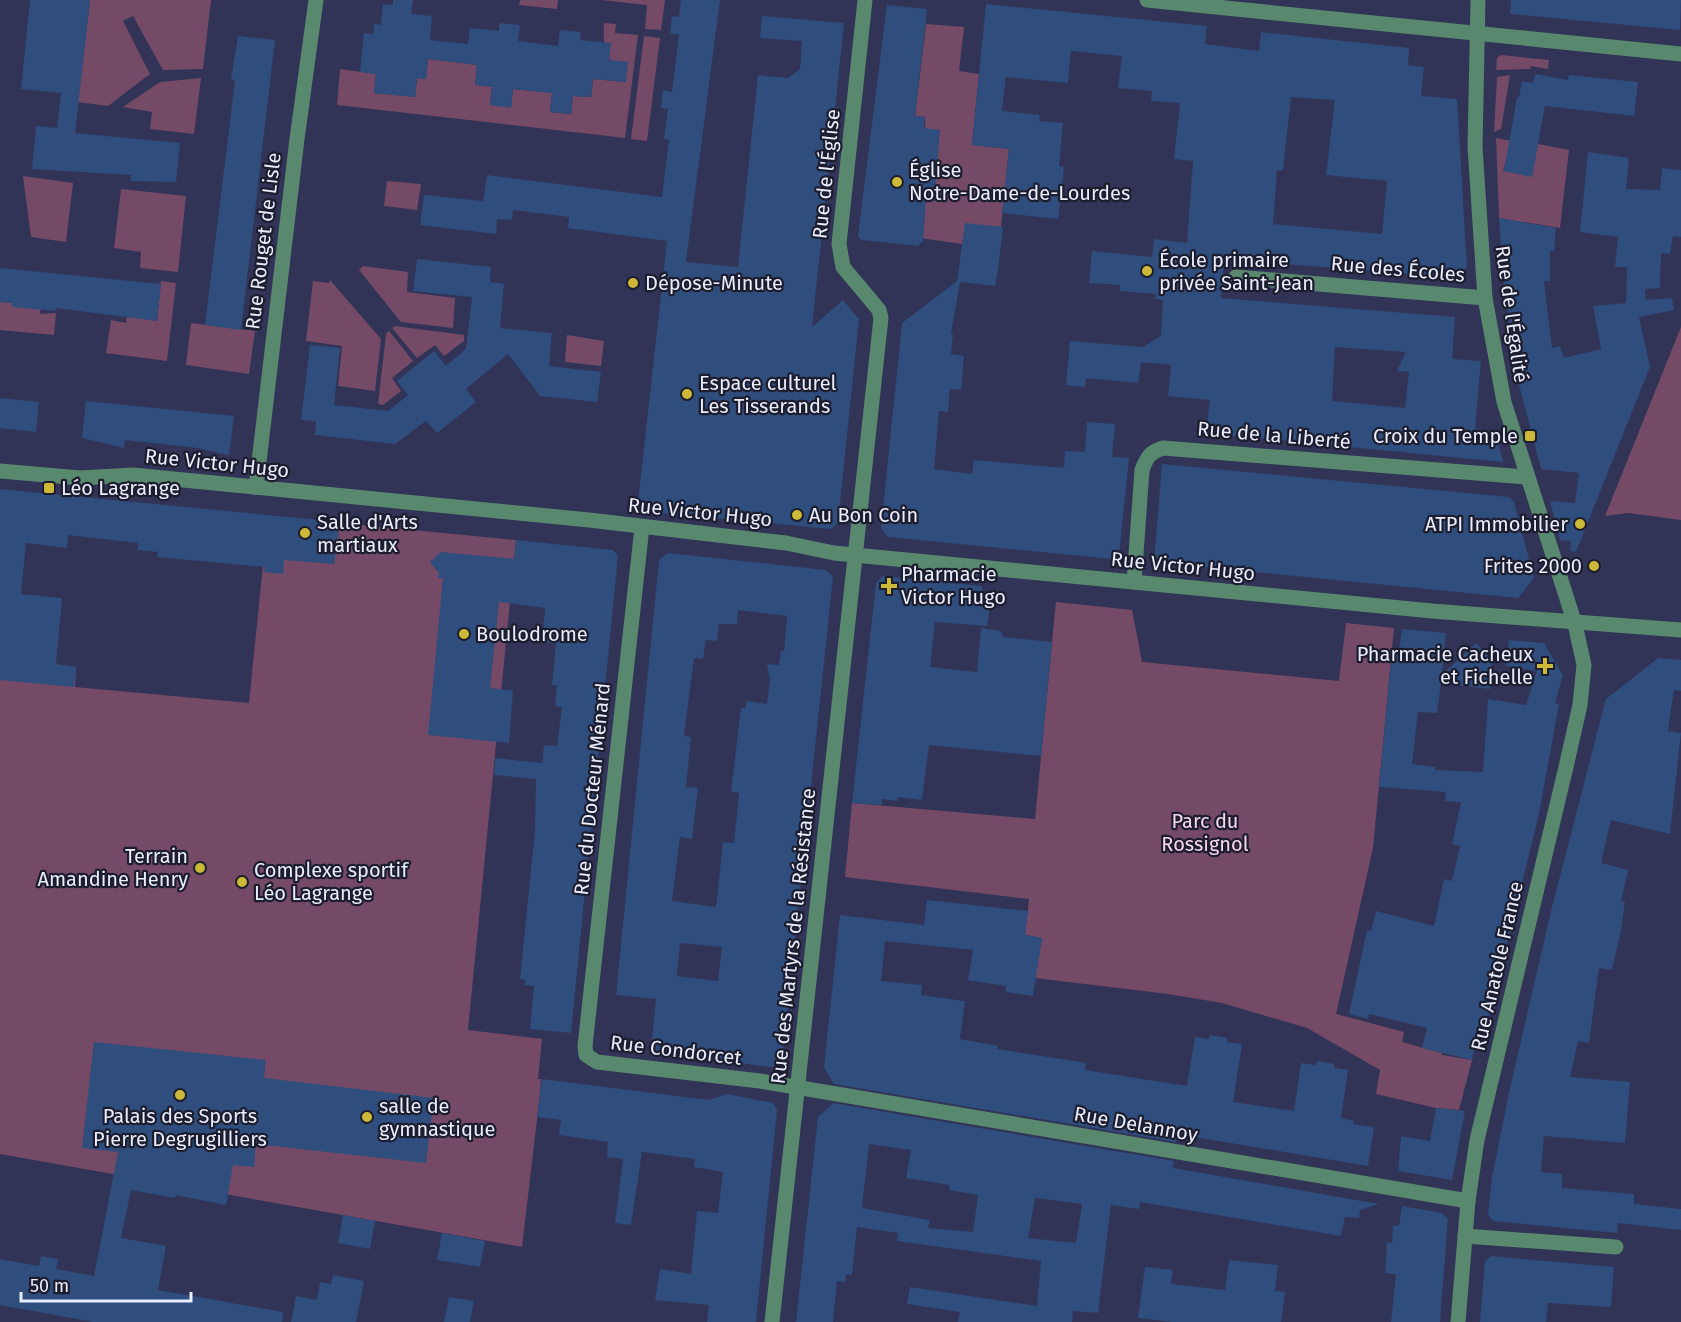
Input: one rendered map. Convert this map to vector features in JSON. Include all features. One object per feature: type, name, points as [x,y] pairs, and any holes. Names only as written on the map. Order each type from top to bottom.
[{"type":"street","name":"Rue Rouget de Lisle","points":[[256,487],[297,139],[316,0]]},
{"type":"street","name":"Rue de l'Église","points":[[857,555],[881,318],[879,310],[843,267],[839,244],[866,0]]},
{"type":"street","points":[[1147,0],[1681,54]]},
{"type":"street","name":"Rue de l'Égalité","points":[[1478,0],[1476,157],[1485,298],[1504,402],[1526,477],[1575,624]]},
{"type":"street","name":"Rue des Écoles","points":[[1236,276],[1485,298]]},
{"type":"street","name":"Rue de la Liberté","points":[[1134,582],[1142,470],[1146,458],[1152,452],[1163,448],[1526,477]]},
{"type":"street","name":"Rue Victor Hugo","points":[[0,471],[80,478],[133,475],[642,527],[786,543],[857,555],[1575,624],[1681,630]]},
{"type":"street","name":"Rue du Docteur Ménard","points":[[586,1055],[585,1046],[642,527]]},
{"type":"street","name":"Rue des Martyrs de la Résistance","points":[[772,1322],[857,555]]},
{"type":"street","name":"Rue Anatole France","points":[[1458,1322],[1468,1201],[1477,1140],[1580,705],[1584,665],[1575,624]]},
{"type":"street","name":"Rue Condorcet","points":[[586,1055],[597,1062],[760,1081],[798,1088]]},
{"type":"street","name":"Rue Delannoy","points":[[798,1088],[1468,1201]]},
{"type":"street","points":[[1465,1236],[1616,1247]]},
{"type":"green space","points":[[90,0],[211,0],[203,69],[163,70],[133,16],[123,21],[150,74],[108,106],[78,102]]},
{"type":"green space","points":[[520,0],[558,0],[557,9],[519,5]]},
{"type":"green space","points":[[601,0],[665,0],[661,30],[645,29],[647,5]]},
{"type":"green space","points":[[604,23],[616,24],[615,33],[638,35],[625,138],[337,105],[340,69],[376,74],[374,93],[415,97],[417,78],[426,79],[428,59],[477,65],[475,85],[492,87],[490,105],[511,107],[513,89],[552,93],[550,112],[571,114],[573,96],[591,97],[593,79],[626,82],[608,55],[604,41]]},
{"type":"green space","points":[[926,24],[964,27],[959,71],[979,74],[972,145],[1009,149],[1001,227],[962,244],[920,238],[925,219],[924,204],[927,202],[924,201],[934,201],[936,183],[926,181],[925,117],[915,116]]},
{"type":"green space","points":[[644,36],[660,38],[647,141],[631,139]]},
{"type":"green space","points":[[1501,55],[1549,60],[1548,69],[1531,66],[1530,69],[1496,70],[1497,58]]},
{"type":"green space","points":[[1510,75],[1501,129],[1494,132],[1497,77]]},
{"type":"green space","points":[[201,78],[194,134],[150,129],[152,112],[123,107],[160,82]]},
{"type":"green space","points":[[1496,138],[1512,141],[1503,171],[1531,176],[1538,144],[1569,150],[1560,228],[1499,218]]},
{"type":"green space","points":[[23,176],[73,183],[66,242],[31,237]]},
{"type":"green space","points":[[387,181],[421,184],[417,210],[384,206]]},
{"type":"green space","points":[[121,189],[186,196],[178,272],[140,268],[141,252],[114,248]]},
{"type":"green space","points":[[363,266],[408,272],[407,292],[455,298],[453,328],[401,322],[359,270]]},
{"type":"green space","points":[[330,280],[381,339],[375,391],[338,386],[342,346],[306,341],[313,281],[329,283]]},
{"type":"green space","points":[[161,281],[176,283],[167,361],[106,353],[111,320],[126,323],[127,315],[157,321]]},
{"type":"green space","points":[[0,302],[12,303],[12,307],[41,306],[40,314],[56,313],[54,335],[0,330]]},
{"type":"green space","points":[[191,323],[255,331],[249,374],[186,365]]},
{"type":"green space","points":[[395,326],[464,335],[464,341],[444,356],[435,345],[417,358],[392,328]]},
{"type":"green space","points":[[1681,327],[1681,520],[1628,513],[1605,516]]},
{"type":"green space","points":[[389,331],[413,361],[392,378],[401,391],[383,405],[378,404],[386,334]]},
{"type":"green space","points":[[567,335],[604,341],[601,366],[565,362]]},
{"type":"green space","name":"Complexe sportif Léo Lagrange","points":[[268,516],[516,540],[468,1030],[542,1039],[538,1079],[541,1079],[540,1094],[522,1247],[0,1154],[0,658],[76,667],[75,687],[249,703]]},
{"type":"green space","name":"Parc du Rossignol","points":[[1056,602],[1132,610],[1142,662],[1339,681],[1346,623],[1394,628],[1373,848],[1336,1014],[1404,1032],[1402,1042],[1442,1053],[1442,1055],[1472,1060],[1459,1110],[1436,1108],[1376,1094],[1380,1070],[1307,1028],[1222,1003],[1035,978],[1042,938],[1025,935],[1029,899],[845,877],[852,803],[1035,819]]},
{"type":"building","points":[[30,0],[90,0],[75,133],[180,143],[176,182],[130,181],[131,175],[32,169],[36,126],[57,128],[61,93],[21,89]]},
{"type":"building","points":[[393,0],[413,0],[411,14],[432,16],[430,40],[468,44],[470,28],[499,31],[499,23],[520,25],[518,41],[558,46],[560,30],[581,32],[580,40],[611,43],[609,60],[628,62],[626,82],[593,79],[591,97],[573,96],[571,114],[550,112],[552,93],[513,89],[511,108],[490,105],[492,87],[475,85],[477,65],[428,59],[426,79],[417,78],[415,97],[374,93],[376,74],[360,72],[364,33],[373,34],[374,24],[381,25],[383,4],[393,5]]},
{"type":"building","points":[[681,0],[720,0],[686,262],[738,267],[758,75],[788,78],[800,69],[802,41],[760,38],[762,16],[844,23],[812,327],[843,300],[859,319],[838,523],[831,529],[637,511],[667,241],[568,228],[569,217],[513,210],[512,220],[497,219],[496,234],[420,225],[424,195],[483,201],[487,175],[662,197],[669,140],[664,139],[668,109],[661,108],[663,90],[672,92],[679,35],[670,33],[672,16],[679,17]]},
{"type":"building","points":[[1511,0],[1681,0],[1680,30],[1510,14]]},
{"type":"building","points":[[986,4],[1207,26],[1205,44],[1259,51],[1261,32],[1409,48],[1408,65],[1424,67],[1421,96],[1457,99],[1467,267],[1459,278],[1224,259],[1221,298],[1455,317],[1452,359],[1481,361],[1475,429],[1496,432],[1503,462],[1206,433],[1210,400],[1168,396],[1171,365],[1141,362],[1138,383],[1086,378],[1085,387],[1066,385],[1070,341],[1143,347],[1161,336],[1163,300],[1155,299],[1156,294],[1120,291],[1120,285],[1089,283],[1092,251],[1152,257],[1154,239],[1187,243],[1193,161],[1174,159],[1180,103],[1151,101],[1152,91],[1118,88],[1122,56],[1071,51],[1068,83],[1006,77],[1002,111],[1040,115],[1039,121],[1063,123],[1059,166],[1064,167],[1058,219],[1002,213],[1009,149],[972,145]],"holes":[[[1291,97],[1335,100],[1326,175],[1387,181],[1382,234],[1273,224],[1277,170],[1283,170]],[[1335,347],[1406,352],[1397,371],[1409,372],[1405,408],[1332,401]]]},
{"type":"building","points":[[887,5],[927,9],[915,116],[925,117],[924,128],[940,130],[934,202],[926,201],[923,242],[920,242],[919,246],[861,240],[858,236]]},
{"type":"building","points":[[238,36],[275,40],[241,330],[205,325],[235,80],[231,79]]},
{"type":"building","points":[[1535,74],[1568,80],[1569,75],[1638,82],[1634,116],[1545,106],[1532,177],[1504,171],[1522,81],[1533,83]]},
{"type":"building","points":[[1588,152],[1629,158],[1626,189],[1660,190],[1662,168],[1681,170],[1681,237],[1673,236],[1670,254],[1661,253],[1660,288],[1645,289],[1646,300],[1672,298],[1674,310],[1639,317],[1650,367],[1576,552],[1570,551],[1571,541],[1560,540],[1550,501],[1575,503],[1579,473],[1541,469],[1517,377],[1504,286],[1499,218],[1556,228],[1554,251],[1550,251],[1550,281],[1544,281],[1552,348],[1560,346],[1564,358],[1601,349],[1593,306],[1626,303],[1627,267],[1615,267],[1618,237],[1580,232]]},
{"type":"building","points":[[965,223],[1003,227],[998,270],[995,286],[960,282],[951,334],[953,334],[951,354],[964,356],[961,390],[950,389],[948,412],[939,411],[934,469],[972,474],[974,460],[1064,468],[1065,451],[1085,452],[1087,422],[1115,424],[1112,457],[1129,458],[1119,555],[1113,559],[888,537],[881,528],[902,323],[957,281]]},
{"type":"building","points":[[417,259],[491,267],[490,282],[504,284],[500,328],[552,333],[549,366],[601,372],[597,402],[540,396],[508,354],[466,389],[476,402],[437,433],[426,421],[395,444],[315,435],[316,421],[301,420],[310,345],[340,348],[334,405],[388,411],[408,395],[397,381],[434,351],[446,366],[466,349],[472,297],[413,291]]},
{"type":"building","points":[[0,268],[161,284],[157,321],[56,308],[56,311],[12,307],[12,303],[0,302]]},
{"type":"building","points":[[0,398],[39,402],[36,432],[0,428]]},
{"type":"building","points":[[86,401],[234,416],[229,455],[198,448],[125,440],[124,448],[82,438]]},
{"type":"building","points":[[1162,464],[1509,497],[1514,502],[1534,578],[1518,598],[1154,562]]},
{"type":"building","points":[[0,489],[340,522],[334,564],[284,560],[283,574],[264,572],[265,567],[157,557],[158,552],[138,550],[138,543],[68,535],[67,548],[26,543],[21,594],[62,598],[56,664],[76,667],[74,687],[0,680]]},
{"type":"building","points":[[516,540],[613,550],[618,556],[571,1033],[530,1029],[534,986],[525,985],[525,980],[520,979],[535,830],[536,779],[494,775],[495,758],[542,763],[544,745],[557,746],[562,707],[555,706],[557,685],[552,685],[556,644],[542,642],[545,608],[499,602],[490,688],[513,691],[509,743],[428,735],[443,578],[438,578],[439,573],[430,562],[441,552],[514,559]]},
{"type":"building","points":[[668,553],[826,570],[833,577],[782,1062],[776,1068],[651,1050],[656,999],[616,995],[659,560]],"holes":[[[738,610],[787,616],[784,651],[781,651],[779,665],[767,664],[770,680],[767,704],[746,701],[746,708],[741,708],[731,792],[739,793],[734,843],[723,842],[716,907],[672,901],[680,837],[692,839],[698,788],[686,787],[691,737],[684,736],[694,658],[703,659],[706,640],[717,641],[719,624],[737,624]],[[680,943],[722,947],[718,981],[677,976]]]},
{"type":"building","points":[[882,576],[981,586],[990,606],[987,626],[935,622],[930,667],[977,672],[981,628],[1001,631],[1003,637],[1052,642],[1041,756],[929,745],[922,800],[898,797],[897,801],[882,799],[882,805],[852,803],[876,583]]},
{"type":"building","points":[[1402,629],[1446,633],[1442,675],[1476,643],[1492,660],[1490,689],[1441,683],[1437,713],[1418,712],[1412,764],[1435,767],[1435,770],[1483,772],[1488,699],[1526,705],[1537,671],[1506,666],[1509,640],[1544,643],[1563,675],[1555,703],[1559,704],[1539,814],[1492,1005],[1483,1036],[1478,1035],[1472,1060],[1422,1048],[1427,1028],[1369,1014],[1368,1019],[1349,1014],[1367,930],[1371,931],[1376,911],[1434,926],[1444,879],[1452,881],[1460,846],[1452,844],[1461,802],[1445,801],[1446,792],[1379,787],[1392,651],[1399,651]]},
{"type":"building","points":[[1658,658],[1681,660],[1681,691],[1674,690],[1668,731],[1681,733],[1670,834],[1611,820],[1601,863],[1628,870],[1621,901],[1625,902],[1621,930],[1612,970],[1599,968],[1589,1043],[1578,1041],[1570,1077],[1630,1082],[1625,1143],[1544,1136],[1541,1172],[1562,1174],[1562,1188],[1634,1194],[1634,1204],[1681,1209],[1681,1230],[1618,1223],[1617,1233],[1493,1221],[1488,1215],[1492,1177],[1509,1092],[1552,907],[1606,699]]},
{"type":"building","points":[[927,900],[1028,911],[1025,935],[1042,938],[1033,996],[1006,992],[1006,986],[968,980],[973,950],[885,941],[881,981],[922,985],[921,995],[965,1001],[960,1039],[998,1046],[997,1049],[1086,1063],[1085,1070],[1187,1086],[1195,1037],[1209,1039],[1210,1035],[1227,1038],[1227,1042],[1242,1044],[1233,1102],[1294,1111],[1301,1063],[1316,1065],[1317,1061],[1334,1064],[1334,1068],[1348,1070],[1341,1118],[1354,1121],[1353,1124],[1374,1127],[1368,1166],[1177,1134],[1176,1142],[834,1084],[824,1067],[840,915],[924,925]]},
{"type":"building","points":[[94,1042],[266,1060],[264,1078],[434,1098],[426,1163],[256,1144],[254,1167],[233,1165],[226,1205],[176,1195],[175,1198],[131,1190],[121,1238],[166,1246],[158,1290],[283,1312],[282,1322],[93,1322],[0,1305],[0,1259],[39,1266],[41,1256],[58,1259],[56,1269],[94,1276],[118,1152],[82,1148]]},
{"type":"building","points":[[542,1079],[709,1100],[727,1094],[773,1103],[777,1110],[756,1322],[707,1322],[709,1305],[655,1300],[660,1269],[691,1274],[697,1211],[718,1213],[723,1172],[694,1167],[695,1159],[642,1152],[631,1225],[615,1223],[623,1159],[607,1157],[608,1142],[559,1135],[561,1120],[537,1117]]},
{"type":"building","points":[[833,1103],[1174,1161],[1173,1168],[1379,1204],[1360,1210],[1359,1218],[1345,1217],[1341,1236],[1140,1202],[1139,1209],[1111,1205],[1098,1313],[1073,1311],[1072,1322],[958,1322],[960,1312],[907,1304],[910,1287],[1037,1306],[1041,1261],[897,1241],[898,1233],[857,1227],[852,1275],[846,1274],[845,1282],[837,1281],[833,1322],[796,1322],[818,1117]],"holes":[[[869,1144],[911,1150],[906,1178],[950,1185],[949,1190],[978,1195],[973,1232],[928,1228],[930,1220],[862,1208]],[[1035,1198],[1082,1204],[1076,1243],[1028,1238]]]},
{"type":"building","points":[[1436,1108],[1465,1111],[1452,1180],[1398,1171],[1401,1136],[1430,1141]]},
{"type":"building","points":[[1402,1206],[1442,1213],[1448,1219],[1440,1322],[1391,1322],[1396,1274],[1385,1273],[1387,1242],[1392,1243],[1393,1225],[1399,1226]]},
{"type":"building","points":[[343,1215],[375,1221],[370,1249],[338,1243]]},
{"type":"building","points":[[442,1233],[485,1241],[480,1267],[437,1260]]},
{"type":"building","points":[[1491,1256],[1614,1267],[1611,1307],[1548,1303],[1546,1322],[1480,1322],[1485,1261]]},
{"type":"building","points":[[1229,1260],[1278,1265],[1275,1291],[1285,1292],[1281,1322],[1172,1322],[1138,1318],[1145,1267],[1173,1270],[1171,1284],[1225,1290]]},
{"type":"building","points":[[333,1275],[364,1281],[356,1322],[291,1322],[296,1296],[317,1300],[320,1282],[331,1284]]},
{"type":"building","points":[[449,1297],[474,1301],[470,1322],[444,1322]]},
{"type":"place","name":"Église Notre-Dame-de-Lourdes","points":[[897,182]]},
{"type":"place","name":"École primaire privée Saint-Jean","points":[[1147,271]]},
{"type":"place","name":"Dépose-Minute","points":[[633,283]]},
{"type":"place","name":"Espace culturel Les Tisserands","points":[[687,394]]},
{"type":"place","name":"Croix du Temple","points":[[1530,436]]},
{"type":"place","name":"Léo Lagrange","points":[[49,488]]},
{"type":"place","name":"Au Bon Coin","points":[[797,515]]},
{"type":"place","name":"ATPI Immobilier","points":[[1580,524]]},
{"type":"place","name":"Salle d'Arts martiaux","points":[[305,533]]},
{"type":"place","name":"Frites 2000","points":[[1594,566]]},
{"type":"place","name":"Pharmacie Victor Hugo","points":[[889,586]]},
{"type":"place","name":"Boulodrome","points":[[464,634]]},
{"type":"place","name":"Pharmacie Cacheux et Fichelle","points":[[1545,666]]},
{"type":"place","name":"Terrain Amandine Henry","points":[[200,868]]},
{"type":"place","name":"Complexe sportif Léo Lagrange","points":[[242,882]]},
{"type":"place","name":"Palais des Sports Pierre Degrugilliers","points":[[180,1095]]},
{"type":"place","name":"salle de gymnastique","points":[[367,1117]]}]
